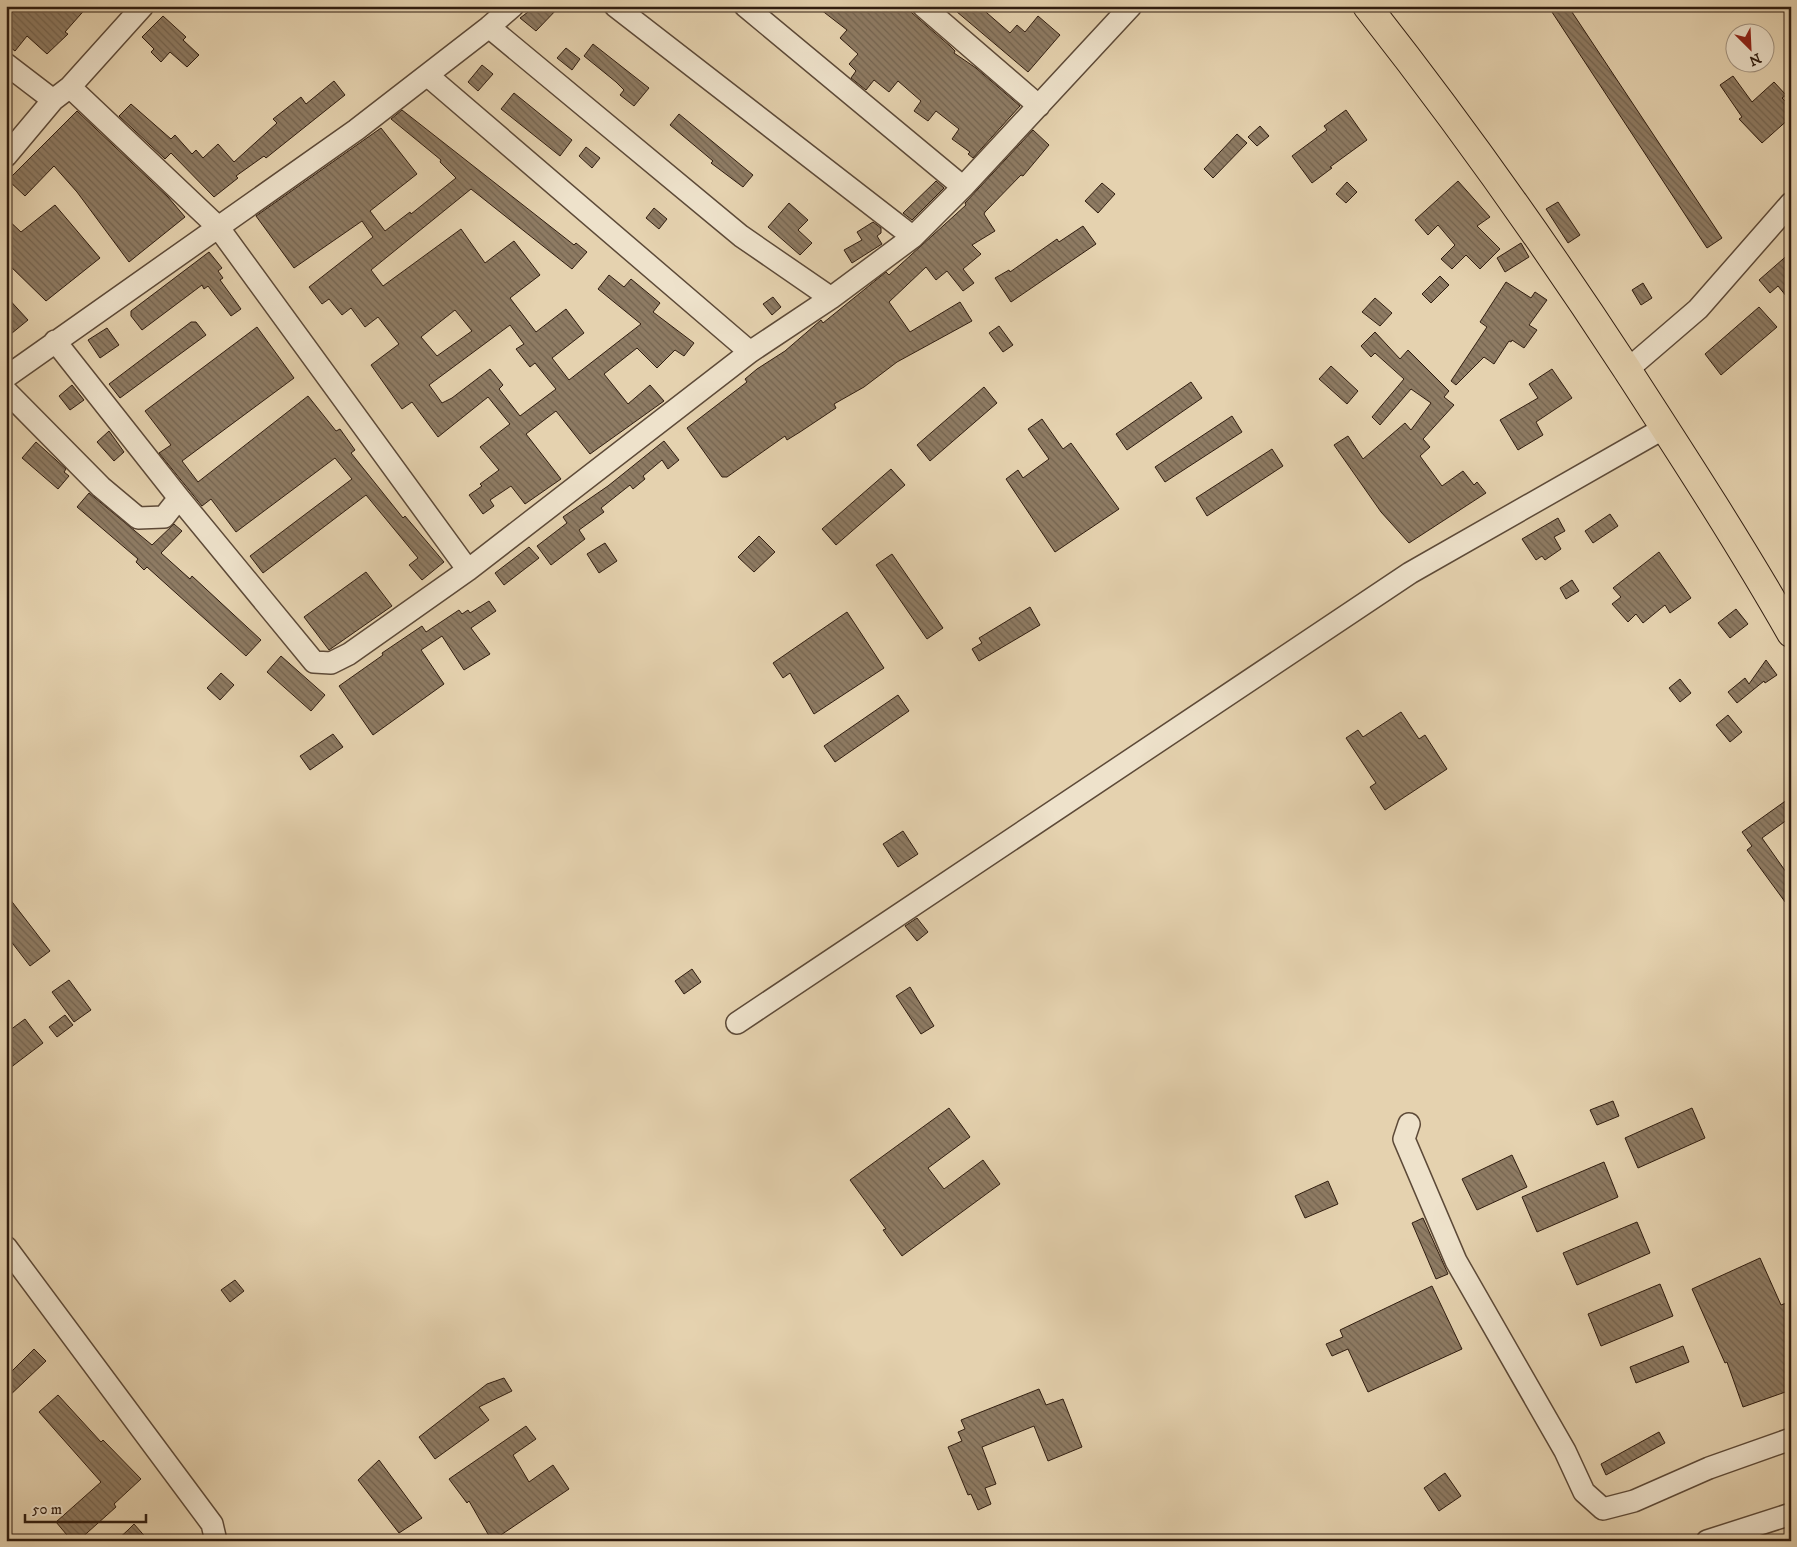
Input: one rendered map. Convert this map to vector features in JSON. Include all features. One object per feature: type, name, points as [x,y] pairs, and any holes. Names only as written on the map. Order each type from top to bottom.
[{"type":"highway","points":[[1367,6],[1489,167],[1577,292],[1666,427],[1746,554],[1791,633]]},
{"type":"street","points":[[6,377],[356,130],[489,27],[513,6]]},
{"type":"street","points":[[616,6],[913,237]]},
{"type":"street","points":[[745,6],[963,187]]},
{"type":"street","points":[[923,6],[1039,106]]},
{"type":"street","points":[[55,341],[178,498],[314,662],[331,663],[349,654],[468,570],[750,352],[831,298],[913,237],[963,187],[1131,6]]},
{"type":"street","points":[[6,156],[53,100],[70,87],[133,10]]},
{"type":"street","points":[[489,27],[741,236],[831,298]]},
{"type":"street","points":[[6,64],[53,100]]},
{"type":"street","points":[[427,75],[750,352]]},
{"type":"street","points":[[70,87],[218,227],[468,570]]},
{"type":"street","points":[[1627,370],[1698,309],[1791,202]]},
{"type":"street","points":[[6,391],[101,487],[138,518],[164,518],[178,498]]},
{"type":"street","points":[[737,1023],[1410,573],[1666,427]]},
{"type":"street","points":[[1409,1124],[1404,1138],[1456,1261],[1565,1451],[1584,1492],[1603,1509],[1634,1501],[1709,1468],[1791,1439]]},
{"type":"street","points":[[6,1246],[212,1524],[216,1541]]},
{"type":"street","points":[[1707,1541],[1791,1514]]},
{"type":"building","points":[[18,6],[88,6],[65,32],[68,34],[47,54],[27,36],[15,51],[6,44],[6,20]]},
{"type":"building","points":[[536,6],[560,6],[536,31],[520,18]]},
{"type":"building","points":[[816,6],[904,6],[950,46],[955,51],[954,53],[976,68],[1020,106],[973,158],[968,154],[970,152],[952,139],[959,129],[936,111],[928,121],[914,111],[921,101],[898,81],[889,92],[874,80],[866,90],[851,78],[856,71],[849,64],[858,54],[840,38],[847,30]]},
{"type":"building","points":[[950,6],[979,6],[1010,33],[1017,25],[1025,32],[1038,16],[1060,35],[1028,72]]},
{"type":"building","points":[[1548,6],[1568,6],[1722,238],[1707,248]]},
{"type":"building","points":[[163,16],[186,37],[183,40],[199,55],[187,67],[170,52],[161,62],[151,52],[154,49],[142,37]]},
{"type":"building","points":[[593,44],[649,88],[634,106],[620,95],[624,90],[616,82],[584,56]]},
{"type":"building","points":[[566,48],[580,59],[572,70],[557,58]]},
{"type":"building","points":[[482,65],[493,74],[478,91],[468,82]]},
{"type":"building","points":[[1733,76],[1752,102],[1774,82],[1786,95],[1782,98],[1791,107],[1791,117],[1762,143],[1739,119],[1742,117],[1720,85]]},
{"type":"building","points":[[334,81],[345,95],[266,158],[264,156],[236,176],[238,178],[214,197],[171,153],[165,159],[119,116],[131,104],[171,139],[175,135],[192,154],[196,150],[203,158],[218,144],[234,162],[277,123],[273,119],[301,97],[306,104]]},
{"type":"building","points":[[514,93],[572,140],[560,156],[501,109]]},
{"type":"building","points":[[402,110],[574,245],[576,243],[587,252],[572,269],[471,189],[371,270],[383,286],[461,229],[485,263],[514,241],[540,275],[510,298],[536,332],[566,309],[584,333],[552,358],[569,380],[641,324],[598,289],[609,275],[624,287],[631,279],[660,303],[653,312],[694,343],[684,356],[675,350],[657,368],[637,348],[604,374],[628,404],[650,385],[664,401],[590,454],[556,411],[526,434],[561,479],[525,504],[511,486],[490,500],[494,506],[483,514],[469,495],[499,470],[480,447],[510,424],[488,397],[438,437],[412,402],[402,409],[371,365],[399,344],[378,317],[365,327],[351,308],[342,315],[329,299],[322,304],[309,287],[373,237],[362,221],[294,268],[256,216],[381,128],[417,174],[370,211],[385,231],[410,212],[411,214],[456,178],[440,162],[441,160],[391,119]],"holes":[[[455,310],[472,331],[437,356],[421,337]],[[510,325],[524,344],[516,349],[530,367],[535,363],[556,389],[520,416],[499,389],[503,385],[490,369],[452,398],[442,403],[429,385]]]},
{"type":"building","points":[[1346,110],[1367,140],[1330,167],[1332,168],[1312,183],[1292,156],[1327,130],[1324,126]]},
{"type":"building","points":[[77,111],[168,197],[185,217],[129,262],[77,192],[54,166],[25,196],[8,180]]},
{"type":"building","points":[[679,114],[753,175],[743,187],[711,163],[713,161],[670,125]]},
{"type":"building","points":[[1260,126],[1269,136],[1257,146],[1248,137]]},
{"type":"building","points":[[1033,130],[1049,145],[1023,176],[1021,175],[985,212],[984,214],[995,231],[972,245],[981,254],[963,269],[974,283],[963,291],[947,271],[936,280],[926,267],[889,302],[910,332],[960,302],[972,321],[897,362],[864,387],[834,404],[836,408],[800,432],[787,440],[785,436],[727,477],[722,477],[687,428],[747,382],[745,379],[757,369],[785,351],[821,320],[823,323],[886,272],[889,275],[966,205],[965,203]]},
{"type":"building","points":[[1237,134],[1247,143],[1213,178],[1204,169]]},
{"type":"building","points":[[586,147],[600,158],[592,168],[579,156]]},
{"type":"building","points":[[936,181],[944,188],[912,220],[903,213]]},
{"type":"building","points":[[1458,181],[1490,217],[1477,226],[1500,249],[1480,269],[1466,255],[1452,269],[1441,259],[1455,245],[1438,225],[1428,235],[1415,220]]},
{"type":"building","points":[[1347,182],[1357,192],[1346,203],[1336,194]]},
{"type":"building","points":[[1102,183],[1115,194],[1098,213],[1085,201]]},
{"type":"building","points":[[1558,202],[1580,235],[1568,243],[1546,209]]},
{"type":"building","points":[[789,203],[808,220],[798,230],[812,243],[800,255],[768,227]]},
{"type":"building","points":[[55,205],[100,258],[46,301],[6,262],[6,218],[21,232]]},
{"type":"building","points":[[654,208],[667,219],[659,229],[646,218]]},
{"type":"building","points":[[873,222],[881,228],[881,233],[877,236],[882,244],[852,263],[844,250],[862,240],[857,232]]},
{"type":"building","points":[[1083,226],[1096,244],[1011,302],[995,278],[1009,270],[1010,272],[1057,239],[1059,242]]},
{"type":"building","points":[[1521,243],[1529,257],[1505,272],[1497,258]]},
{"type":"building","points":[[209,252],[222,268],[218,271],[223,278],[220,280],[241,309],[231,316],[208,286],[204,289],[202,285],[142,330],[131,316],[131,311]]},
{"type":"building","points":[[1791,252],[1791,302],[1778,286],[1770,293],[1759,280]]},
{"type":"building","points":[[1440,276],[1449,285],[1431,303],[1422,294]]},
{"type":"building","points":[[1506,282],[1531,298],[1535,292],[1547,300],[1529,325],[1537,330],[1524,348],[1512,340],[1511,342],[1509,341],[1494,364],[1484,357],[1456,385],[1451,381],[1487,327],[1480,322]]},
{"type":"building","points":[[1643,283],[1652,298],[1641,305],[1632,290]]},
{"type":"building","points":[[6,296],[28,320],[6,338]]},
{"type":"building","points":[[773,297],[781,307],[772,315],[763,304]]},
{"type":"building","points":[[1375,298],[1392,313],[1380,326],[1362,312]]},
{"type":"building","points":[[1759,307],[1777,327],[1721,375],[1705,354]]},
{"type":"building","points":[[191,322],[196,322],[206,335],[120,398],[109,384]]},
{"type":"building","points":[[999,326],[1013,345],[1003,352],[989,333]]},
{"type":"building","points":[[257,327],[294,378],[182,461],[198,482],[308,396],[336,431],[340,429],[355,450],[351,453],[403,518],[405,516],[444,562],[422,580],[409,565],[418,558],[366,495],[263,573],[250,556],[352,479],[335,458],[236,532],[211,499],[202,506],[159,453],[171,445],[145,411]]},
{"type":"building","points":[[107,328],[119,345],[100,358],[88,340]]},
{"type":"building","points":[[1375,332],[1400,359],[1408,350],[1449,391],[1444,397],[1454,405],[1423,439],[1430,447],[1420,456],[1442,486],[1463,471],[1474,485],[1477,482],[1486,493],[1409,543],[1381,512],[1334,445],[1348,436],[1363,459],[1405,423],[1411,430],[1431,403],[1411,389],[1380,425],[1372,417],[1404,379],[1375,353],[1371,357],[1361,346]]},
{"type":"building","points":[[1331,366],[1358,391],[1347,404],[1319,379]]},
{"type":"building","points":[[1552,369],[1572,398],[1536,422],[1543,435],[1518,450],[1500,420],[1538,398],[1529,384]]},
{"type":"building","points":[[1191,382],[1202,398],[1127,450],[1116,434]]},
{"type":"building","points":[[72,385],[84,400],[70,410],[59,396]]},
{"type":"building","points":[[984,387],[997,403],[930,461],[917,445]]},
{"type":"building","points":[[1232,416],[1242,432],[1165,482],[1155,467]]},
{"type":"building","points":[[1042,419],[1063,449],[1071,443],[1119,509],[1055,552],[1006,479],[1018,470],[1023,478],[1049,459],[1028,429]]},
{"type":"building","points":[[109,431],[124,452],[114,461],[97,442]]},
{"type":"building","points":[[664,441],[679,460],[668,469],[662,460],[643,476],[645,479],[633,489],[630,485],[601,508],[604,512],[579,530],[585,539],[551,565],[537,546],[567,523],[563,517],[608,486]]},
{"type":"building","points":[[36,442],[66,469],[64,472],[69,476],[58,489],[22,458]]},
{"type":"building","points":[[1272,449],[1283,466],[1207,516],[1196,498]]},
{"type":"building","points":[[891,469],[905,485],[836,545],[822,529]]},
{"type":"building","points":[[89,493],[152,545],[174,524],[182,531],[161,553],[190,579],[192,576],[261,640],[246,656],[147,567],[144,570],[136,562],[138,559],[77,507]]},
{"type":"building","points":[[1610,514],[1618,526],[1593,543],[1585,531]]},
{"type":"building","points":[[1558,518],[1565,531],[1554,537],[1561,549],[1545,560],[1542,556],[1536,560],[1522,539]]},
{"type":"building","points":[[759,536],[775,552],[754,572],[738,557]]},
{"type":"building","points":[[605,543],[617,561],[599,573],[587,554]]},
{"type":"building","points":[[529,547],[539,558],[504,585],[495,573]]},
{"type":"building","points":[[1659,552],[1691,598],[1670,613],[1665,605],[1643,623],[1636,614],[1628,622],[1612,604],[1621,597],[1613,588]]},
{"type":"building","points":[[892,554],[943,628],[927,639],[876,565]]},
{"type":"building","points":[[366,572],[392,606],[329,650],[304,617]]},
{"type":"building","points":[[1572,580],[1579,591],[1566,599],[1560,588]]},
{"type":"building","points":[[489,601],[496,611],[471,628],[490,654],[464,670],[442,636],[421,650],[444,684],[373,735],[339,686],[383,655],[382,653],[422,626],[426,632],[459,610],[462,614],[468,610],[470,613]]},
{"type":"building","points":[[1030,607],[1040,625],[979,661],[972,649],[982,643],[979,638]]},
{"type":"building","points":[[1736,609],[1748,624],[1730,638],[1718,623]]},
{"type":"building","points":[[847,612],[884,668],[814,714],[790,673],[783,678],[773,663]]},
{"type":"building","points":[[281,656],[325,695],[311,711],[267,672]]},
{"type":"building","points":[[1766,660],[1777,675],[1765,683],[1764,681],[1737,703],[1728,692],[1745,678],[1749,684]]},
{"type":"building","points":[[221,673],[234,685],[220,700],[207,688]]},
{"type":"building","points":[[1680,679],[1691,693],[1680,702],[1669,688]]},
{"type":"building","points":[[898,695],[909,711],[835,762],[824,746]]},
{"type":"building","points":[[1401,712],[1419,739],[1425,735],[1447,769],[1385,810],[1370,787],[1376,783],[1346,738],[1358,730],[1363,737]]},
{"type":"building","points":[[1728,715],[1742,732],[1730,742],[1716,725]]},
{"type":"building","points":[[333,734],[343,747],[310,770],[300,756]]},
{"type":"building","points":[[1791,797],[1791,817],[1762,838],[1791,879],[1791,910],[1747,850],[1752,846],[1742,832]]},
{"type":"building","points":[[903,831],[918,854],[898,867],[883,844]]},
{"type":"building","points":[[6,894],[50,951],[30,966],[6,935]]},
{"type":"building","points":[[917,918],[928,932],[917,941],[905,926]]},
{"type":"building","points":[[692,969],[701,982],[684,994],[675,981]]},
{"type":"building","points":[[69,980],[91,1010],[74,1022],[52,992]]},
{"type":"building","points":[[910,987],[934,1026],[921,1034],[896,996]]},
{"type":"building","points":[[65,1015],[73,1025],[57,1037],[49,1027]]},
{"type":"building","points":[[25,1019],[43,1043],[6,1071],[6,1033]]},
{"type":"building","points":[[1613,1101],[1619,1116],[1597,1125],[1590,1110]]},
{"type":"building","points":[[949,1108],[970,1137],[928,1168],[944,1189],[983,1160],[1000,1184],[902,1256],[883,1230],[886,1229],[850,1180]]},
{"type":"building","points":[[1692,1108],[1705,1138],[1638,1168],[1625,1138]]},
{"type":"building","points":[[1512,1155],[1527,1187],[1477,1210],[1462,1179]]},
{"type":"building","points":[[1604,1162],[1618,1197],[1537,1232],[1522,1197]]},
{"type":"building","points":[[1328,1181],[1338,1204],[1305,1218],[1295,1196]]},
{"type":"building","points":[[1423,1218],[1448,1274],[1436,1279],[1412,1223]]},
{"type":"building","points":[[1637,1222],[1650,1253],[1577,1285],[1563,1253]]},
{"type":"building","points":[[1760,1258],[1781,1305],[1791,1301],[1791,1390],[1743,1407],[1727,1362],[1725,1363],[1692,1289]]},
{"type":"building","points":[[235,1280],[244,1291],[230,1302],[221,1290]]},
{"type":"building","points":[[1660,1284],[1673,1316],[1601,1346],[1588,1314]]},
{"type":"building","points":[[1432,1286],[1462,1349],[1368,1392],[1348,1349],[1332,1356],[1326,1344],[1343,1337],[1340,1330]]},
{"type":"building","points":[[1683,1346],[1689,1362],[1636,1383],[1630,1367]]},
{"type":"building","points":[[34,1349],[46,1361],[6,1399],[6,1377]]},
{"type":"building","points":[[504,1378],[512,1391],[479,1407],[489,1420],[435,1459],[419,1437],[487,1384]]},
{"type":"building","points":[[1039,1389],[1046,1405],[1063,1399],[1082,1447],[1048,1461],[1034,1426],[982,1447],[996,1484],[985,1488],[991,1504],[978,1510],[971,1494],[968,1495],[948,1447],[962,1441],[958,1432],[965,1429],[961,1420]]},
{"type":"building","points":[[58,1395],[101,1442],[103,1440],[141,1479],[114,1504],[116,1507],[78,1541],[72,1541],[56,1522],[101,1482],[39,1412]]},
{"type":"building","points":[[526,1426],[536,1439],[513,1455],[529,1482],[553,1465],[569,1489],[492,1541],[469,1501],[467,1503],[449,1479]]},
{"type":"building","points":[[1659,1432],[1665,1443],[1606,1475],[1601,1464]]},
{"type":"building","points":[[379,1460],[422,1518],[399,1533],[358,1480]]},
{"type":"building","points":[[1445,1473],[1461,1496],[1439,1511],[1424,1488]]},
{"type":"building","points":[[134,1524],[149,1541],[116,1541],[128,1530]]}]
